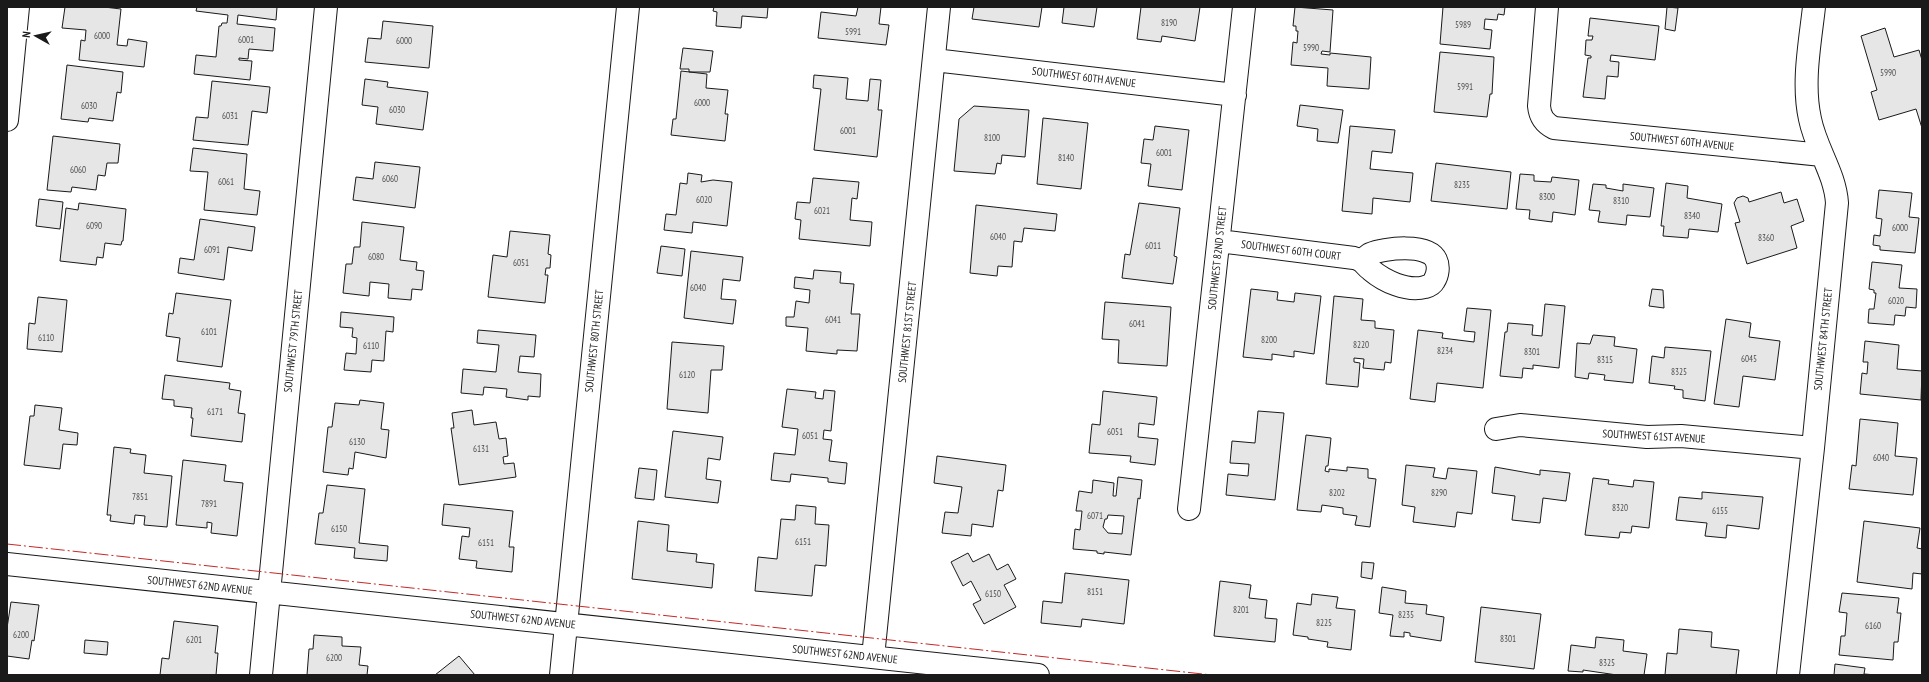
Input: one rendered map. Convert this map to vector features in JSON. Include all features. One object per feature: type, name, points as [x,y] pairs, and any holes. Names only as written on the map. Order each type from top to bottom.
[{"type":"street","points":[[7,120],[18,7]]},
{"type":"street","name":"SOUTHWEST 79TH STREET","points":[[261,675],[326,7]]},
{"type":"street","name":"SOUTHWEST 80TH STREET","points":[[561,675],[628,7]]},
{"type":"street","name":"SOUTHWEST 81ST STREET","points":[[873,657],[939,7]]},
{"type":"street","name":"SOUTHWEST 82ND STREET","points":[[1189,509],[1244,7]]},
{"type":"street","name":"SOUTHWEST 60TH AVENUE","points":[[1547,7],[1538,100],[1540,113],[1544,121],[1554,128],[1822,155]]},
{"type":"street","name":"SOUTHWEST 84TH STREET","points":[[1788,675],[1837,203],[1834,184],[1814,134],[1808,105],[1808,63],[1814,7]]},
{"type":"street","name":"SOUTHWEST 60TH AVENUE","points":[[934,60],[1235,95]]},
{"type":"street","name":"SOUTHWEST 60TH COURT","points":[[1219,241],[1363,260]]},
{"type":"street","name":"SOUTHWEST 61ST AVENUE","points":[[1496,430],[1520,425],[1647,437],[1681,436],[1812,448]]},
{"type":"street","name":"SOUTHWEST 62ND AVENUE","points":[[7,564],[1038,675]]},
{"type":"building","points":[[65,7],[104,7],[121,9],[117,45],[127,46],[128,39],[147,42],[144,67],[79,60],[81,40],[85,41],[86,30],[62,28]]},
{"type":"building","points":[[197,7],[277,7],[276,20],[238,15],[237,24],[275,28],[273,51],[249,49],[248,59],[239,58],[239,60],[252,61],[250,80],[194,74],[196,55],[216,57],[219,26],[221,26],[222,23],[227,23],[228,15],[196,11]]},
{"type":"building","points":[[714,7],[768,7],[767,18],[742,16],[741,28],[716,26],[717,12],[713,11]]},
{"type":"building","points":[[858,7],[881,7],[879,24],[889,25],[886,45],[818,38],[821,12],[856,16]]},
{"type":"building","points":[[974,7],[1042,7],[1039,27],[972,19]]},
{"type":"building","points":[[1064,7],[1097,7],[1094,27],[1062,23]]},
{"type":"building","points":[[1141,7],[1200,7],[1195,41],[1162,36],[1161,42],[1137,39]]},
{"type":"building","points":[[1295,7],[1333,10],[1330,52],[1322,51],[1321,54],[1330,55],[1330,53],[1371,57],[1369,89],[1327,86],[1328,68],[1291,65],[1293,42],[1297,43],[1298,31],[1296,31],[1296,26],[1293,26]]},
{"type":"building","points":[[1443,7],[1505,7],[1504,15],[1498,14],[1497,20],[1485,19],[1484,29],[1492,30],[1490,49],[1440,44]]},
{"type":"building","points":[[1667,7],[1678,8],[1675,31],[1665,29]]},
{"type":"building","points":[[1590,18],[1659,26],[1655,60],[1611,55],[1610,61],[1619,62],[1618,77],[1607,76],[1605,99],[1583,97],[1588,58],[1591,58],[1591,56],[1585,55],[1586,40],[1592,40],[1593,36],[1588,36]]},
{"type":"building","points":[[383,21],[433,26],[429,68],[365,62],[368,38],[381,39]]},
{"type":"building","points":[[1885,28],[1894,57],[1919,50],[1922,60],[1922,128],[1916,109],[1879,120],[1871,92],[1877,90],[1861,36]]},
{"type":"building","points":[[683,48],[713,51],[710,72],[689,72],[689,69],[680,69]]},
{"type":"building","points":[[1440,52],[1494,57],[1492,94],[1490,94],[1487,117],[1434,112]]},
{"type":"building","points":[[67,65],[123,72],[121,93],[117,92],[113,121],[89,118],[88,122],[61,119]]},
{"type":"building","points":[[681,71],[707,74],[706,88],[728,90],[725,114],[728,114],[725,141],[671,135],[673,119],[676,119]]},
{"type":"building","points":[[814,75],[848,78],[846,99],[868,101],[870,79],[881,80],[878,110],[882,110],[877,157],[814,150],[821,89],[813,88]]},
{"type":"building","points":[[365,79],[388,82],[387,87],[428,92],[423,130],[376,124],[378,107],[362,105]]},
{"type":"building","points":[[212,81],[270,87],[267,113],[252,111],[248,145],[193,140],[196,117],[208,118]]},
{"type":"building","points":[[1300,105],[1343,110],[1338,143],[1317,141],[1318,129],[1297,126]]},
{"type":"building","points":[[974,106],[1029,110],[1025,157],[1002,155],[1001,164],[997,163],[995,174],[954,171],[959,119]]},
{"type":"building","points":[[1043,118],[1088,123],[1081,189],[1037,184]]},
{"type":"building","points":[[1155,126],[1189,130],[1182,190],[1148,186],[1151,164],[1141,163],[1144,139],[1153,140]]},
{"type":"building","points":[[1350,126],[1395,130],[1392,153],[1372,151],[1370,169],[1413,173],[1410,202],[1373,198],[1372,214],[1342,211]]},
{"type":"building","points":[[53,136],[120,144],[118,163],[107,163],[105,176],[98,175],[96,190],[72,187],[71,192],[47,190]]},
{"type":"building","points":[[193,148],[247,154],[244,189],[260,191],[257,215],[204,210],[208,172],[190,171]]},
{"type":"building","points":[[375,162],[420,167],[415,208],[353,200],[356,177],[373,179]]},
{"type":"building","points":[[1436,163],[1511,172],[1507,209],[1431,201]]},
{"type":"building","points":[[688,173],[702,175],[701,182],[713,180],[732,182],[727,226],[693,222],[692,233],[664,230],[666,214],[676,215],[680,183],[687,184]]},
{"type":"building","points":[[1520,174],[1534,175],[1534,181],[1551,182],[1552,177],[1579,180],[1575,215],[1553,212],[1552,222],[1529,219],[1530,210],[1516,209]]},
{"type":"building","points":[[813,178],[859,182],[857,199],[852,198],[850,220],[872,222],[870,246],[799,239],[801,220],[795,219],[797,202],[810,203]]},
{"type":"building","points":[[1666,183],[1688,186],[1687,198],[1722,204],[1718,232],[1689,229],[1688,238],[1663,236],[1664,226],[1661,226]]},
{"type":"building","points":[[1593,184],[1606,185],[1606,188],[1623,191],[1623,184],[1654,188],[1650,217],[1627,215],[1626,225],[1598,222],[1600,211],[1589,210]]},
{"type":"building","points":[[1879,190],[1912,193],[1909,217],[1919,218],[1915,253],[1880,250],[1880,246],[1873,245],[1874,235],[1880,236],[1882,219],[1876,218]]},
{"type":"building","points":[[1781,192],[1784,203],[1797,199],[1804,221],[1791,226],[1797,248],[1747,264],[1735,223],[1740,222],[1734,203],[1737,198],[1743,196],[1748,198],[1749,202]]},
{"type":"building","points":[[39,199],[63,202],[60,229],[36,226]]},
{"type":"building","points":[[79,203],[126,209],[123,241],[121,245],[105,243],[103,258],[97,257],[96,265],[60,261],[66,208],[78,210]]},
{"type":"building","points":[[1139,203],[1180,208],[1174,256],[1177,257],[1173,284],[1122,278],[1125,254],[1130,255]]},
{"type":"building","points":[[976,205],[1057,214],[1055,231],[1024,228],[1022,242],[1014,241],[1012,267],[998,266],[997,276],[970,273]]},
{"type":"building","points":[[200,219],[255,227],[252,251],[228,247],[224,280],[178,273],[180,258],[194,260]]},
{"type":"building","points":[[362,222],[404,227],[400,260],[417,262],[416,270],[424,271],[422,290],[412,289],[411,300],[388,298],[389,284],[370,282],[369,296],[343,293],[346,264],[352,264],[354,247],[360,247]]},
{"type":"building","points":[[510,231],[550,235],[548,254],[551,255],[550,268],[546,268],[545,275],[548,275],[545,303],[488,297],[493,255],[507,257]]},
{"type":"building","points":[[661,246],[685,249],[682,276],[657,273]]},
{"type":"building","points":[[691,251],[743,257],[740,281],[723,279],[721,299],[736,300],[733,324],[684,318]]},
{"type":"building","points":[[1872,262],[1902,265],[1899,288],[1917,289],[1916,308],[1906,307],[1905,316],[1895,315],[1894,325],[1868,323],[1869,309],[1874,309],[1876,293],[1874,293],[1874,290],[1869,289]]},
{"type":"building","points":[[814,270],[841,272],[840,283],[854,284],[851,314],[860,314],[857,351],[837,350],[837,354],[806,351],[808,328],[786,326],[786,317],[794,317],[796,301],[809,303],[810,290],[794,288],[795,277],[813,279]]},
{"type":"building","points":[[1251,289],[1278,292],[1277,300],[1294,302],[1295,293],[1321,296],[1314,354],[1294,351],[1294,357],[1272,354],[1272,360],[1243,357]]},
{"type":"building","points":[[1652,289],[1663,290],[1664,308],[1649,306]]},
{"type":"building","points":[[176,293],[231,300],[222,367],[177,361],[180,338],[166,336],[169,313],[173,314]]},
{"type":"building","points":[[1334,296],[1363,299],[1361,320],[1375,321],[1375,328],[1394,330],[1391,363],[1385,362],[1384,370],[1363,368],[1364,359],[1354,358],[1354,362],[1360,363],[1358,387],[1326,384]]},
{"type":"building","points":[[38,297],[67,300],[62,352],[27,349],[29,323],[35,324]]},
{"type":"building","points":[[1105,302],[1171,307],[1167,366],[1118,363],[1119,340],[1102,339]]},
{"type":"building","points":[[1545,304],[1565,306],[1559,368],[1533,365],[1533,369],[1523,368],[1522,378],[1500,376],[1505,332],[1507,332],[1508,323],[1533,325],[1532,335],[1542,336]]},
{"type":"building","points":[[1467,308],[1491,310],[1483,388],[1437,383],[1435,402],[1410,399],[1418,330],[1443,333],[1442,338],[1474,342],[1475,332],[1464,331]]},
{"type":"building","points":[[341,312],[394,317],[393,332],[386,331],[384,361],[372,360],[371,372],[344,370],[346,353],[356,354],[357,338],[352,337],[353,328],[340,327]]},
{"type":"building","points":[[1726,319],[1751,323],[1749,337],[1780,341],[1775,380],[1743,376],[1739,407],[1714,404]]},
{"type":"building","points":[[478,330],[536,335],[534,357],[520,356],[518,372],[541,374],[540,397],[528,396],[528,400],[506,397],[507,389],[484,387],[483,395],[461,393],[463,369],[496,372],[499,345],[477,343]]},
{"type":"building","points":[[1593,335],[1615,337],[1614,346],[1637,349],[1633,383],[1604,380],[1605,375],[1589,373],[1588,379],[1575,377],[1577,343],[1590,344]]},
{"type":"building","points":[[1865,341],[1899,345],[1897,369],[1922,371],[1921,400],[1860,394],[1862,373],[1867,374],[1868,362],[1863,362]]},
{"type":"building","points":[[672,342],[724,346],[722,370],[711,370],[708,413],[667,409]]},
{"type":"building","points":[[1665,347],[1711,351],[1705,401],[1683,398],[1683,390],[1674,389],[1675,386],[1649,383],[1652,356],[1664,358]]},
{"type":"building","points":[[165,375],[230,383],[229,389],[241,391],[238,413],[245,414],[242,442],[191,436],[193,418],[191,418],[192,408],[174,406],[174,400],[162,399]]},
{"type":"building","points":[[787,389],[816,392],[815,398],[823,399],[824,390],[835,391],[831,431],[824,430],[823,439],[832,440],[829,461],[847,463],[845,484],[828,482],[828,478],[791,474],[790,482],[771,480],[774,453],[795,455],[798,429],[782,427]]},
{"type":"building","points":[[1103,391],[1157,397],[1154,425],[1139,423],[1138,437],[1158,439],[1155,465],[1130,462],[1131,456],[1089,453],[1092,424],[1100,425]]},
{"type":"building","points":[[360,400],[384,403],[381,429],[389,430],[386,458],[355,452],[353,469],[349,468],[348,475],[323,472],[328,427],[332,427],[335,403],[359,405]]},
{"type":"building","points":[[35,405],[62,408],[59,430],[78,433],[77,445],[63,444],[60,469],[24,465],[30,416],[34,416]]},
{"type":"building","points":[[472,410],[474,425],[496,422],[499,439],[506,438],[508,456],[503,457],[504,464],[514,463],[516,477],[459,485],[451,428],[454,428],[452,413]]},
{"type":"building","points":[[1258,411],[1284,413],[1275,500],[1226,495],[1228,474],[1248,476],[1249,464],[1230,463],[1232,441],[1255,443]]},
{"type":"building","points":[[1860,419],[1898,423],[1895,456],[1917,458],[1913,495],[1849,489],[1852,465],[1856,466]]},
{"type":"building","points":[[673,431],[723,437],[720,460],[708,458],[706,479],[721,481],[718,503],[665,497]]},
{"type":"building","points":[[1306,435],[1331,438],[1328,466],[1326,466],[1325,471],[1329,472],[1329,469],[1347,471],[1347,467],[1368,469],[1368,478],[1376,479],[1370,527],[1355,525],[1357,516],[1343,514],[1343,508],[1322,505],[1321,512],[1297,510]]},
{"type":"building","points":[[114,447],[131,449],[130,453],[146,455],[144,473],[172,476],[167,527],[144,525],[145,516],[135,515],[134,524],[110,521],[111,515],[107,515]]},
{"type":"building","points":[[937,456],[1006,465],[1003,491],[998,490],[993,527],[972,524],[971,536],[942,533],[945,512],[958,513],[962,487],[934,483]]},
{"type":"building","points":[[183,460],[226,465],[224,481],[243,483],[237,536],[211,533],[212,523],[207,522],[207,528],[176,525]]},
{"type":"building","points":[[1406,465],[1435,468],[1433,477],[1446,479],[1448,468],[1477,471],[1472,514],[1457,512],[1455,527],[1413,522],[1415,507],[1402,505]]},
{"type":"building","points":[[1495,467],[1540,475],[1540,470],[1570,473],[1566,501],[1543,498],[1540,523],[1512,520],[1515,496],[1492,493]]},
{"type":"building","points":[[639,468],[657,470],[654,500],[635,498]]},
{"type":"building","points":[[1118,477],[1142,480],[1140,499],[1138,498],[1131,555],[1104,552],[1104,554],[1097,553],[1097,551],[1073,549],[1075,529],[1080,530],[1082,511],[1076,511],[1079,491],[1092,493],[1093,480],[1114,483],[1113,496],[1116,496]],"holes":[[[1108,515],[1124,516],[1122,534],[1108,533],[1103,527],[1105,519],[1107,519]]]},
{"type":"building","points":[[1593,478],[1609,480],[1608,484],[1633,487],[1634,480],[1654,482],[1649,528],[1632,526],[1631,533],[1620,532],[1619,538],[1585,535]]},
{"type":"building","points":[[327,485],[365,489],[359,543],[388,546],[387,561],[354,558],[355,548],[315,544],[319,513],[323,513]]},
{"type":"building","points":[[1702,492],[1763,497],[1759,529],[1727,525],[1726,538],[1705,536],[1707,523],[1676,520],[1679,497],[1702,499]]},
{"type":"building","points":[[444,504],[513,511],[509,547],[514,547],[512,572],[476,568],[477,561],[459,559],[462,536],[469,537],[470,528],[442,525]]},
{"type":"building","points":[[796,505],[816,507],[815,524],[829,525],[826,566],[815,565],[812,596],[755,591],[758,557],[777,559],[781,519],[795,520]]},
{"type":"building","points":[[638,521],[669,525],[667,551],[697,554],[696,562],[714,564],[712,588],[632,579]]},
{"type":"building","points":[[1864,521],[1920,528],[1917,548],[1922,549],[1922,574],[1913,573],[1912,589],[1857,582]]},
{"type":"building","points":[[968,553],[973,562],[989,554],[997,570],[1008,564],[1016,579],[1004,585],[1016,607],[984,624],[973,604],[981,600],[971,581],[963,586],[951,562]]},
{"type":"building","points":[[1362,562],[1374,563],[1372,579],[1361,577]]},
{"type":"building","points":[[1065,573],[1129,580],[1124,624],[1082,619],[1081,627],[1041,623],[1043,601],[1062,603]]},
{"type":"building","points":[[1220,581],[1251,585],[1249,598],[1267,600],[1265,618],[1277,619],[1275,642],[1214,636]]},
{"type":"building","points":[[1382,587],[1406,591],[1405,603],[1427,605],[1426,614],[1444,617],[1441,641],[1410,636],[1410,633],[1404,632],[1404,637],[1390,636],[1393,615],[1379,613]]},
{"type":"building","points":[[1842,593],[1899,598],[1897,613],[1901,613],[1898,642],[1894,642],[1893,660],[1839,655],[1841,636],[1845,636],[1847,613],[1839,612]]},
{"type":"building","points":[[1312,594],[1338,597],[1336,608],[1355,610],[1351,650],[1327,647],[1328,642],[1293,635],[1297,603],[1311,605]]},
{"type":"building","points":[[11,602],[39,605],[34,641],[32,640],[29,659],[7,656],[7,628]]},
{"type":"building","points":[[1481,607],[1541,614],[1534,669],[1475,662]]},
{"type":"building","points":[[174,621],[218,626],[215,653],[218,653],[216,675],[160,675],[162,658],[169,659]]},
{"type":"building","points":[[1679,629],[1712,632],[1711,647],[1739,650],[1736,675],[1665,675],[1667,653],[1677,654]]},
{"type":"building","points":[[314,635],[342,637],[342,646],[361,647],[359,665],[368,666],[367,675],[307,675],[309,649],[313,649]]},
{"type":"building","points":[[1596,637],[1624,640],[1623,651],[1647,654],[1644,675],[1617,675],[1583,670],[1583,672],[1568,671],[1571,645],[1595,648]]},
{"type":"building","points":[[85,640],[108,642],[107,655],[84,653]]},
{"type":"building","points":[[459,656],[475,675],[435,675]]},
{"type":"building","points":[[1835,664],[1865,668],[1864,674],[1877,675],[1834,675]]},
{"type":"power","points":[[7,544],[1212,675]]}]
